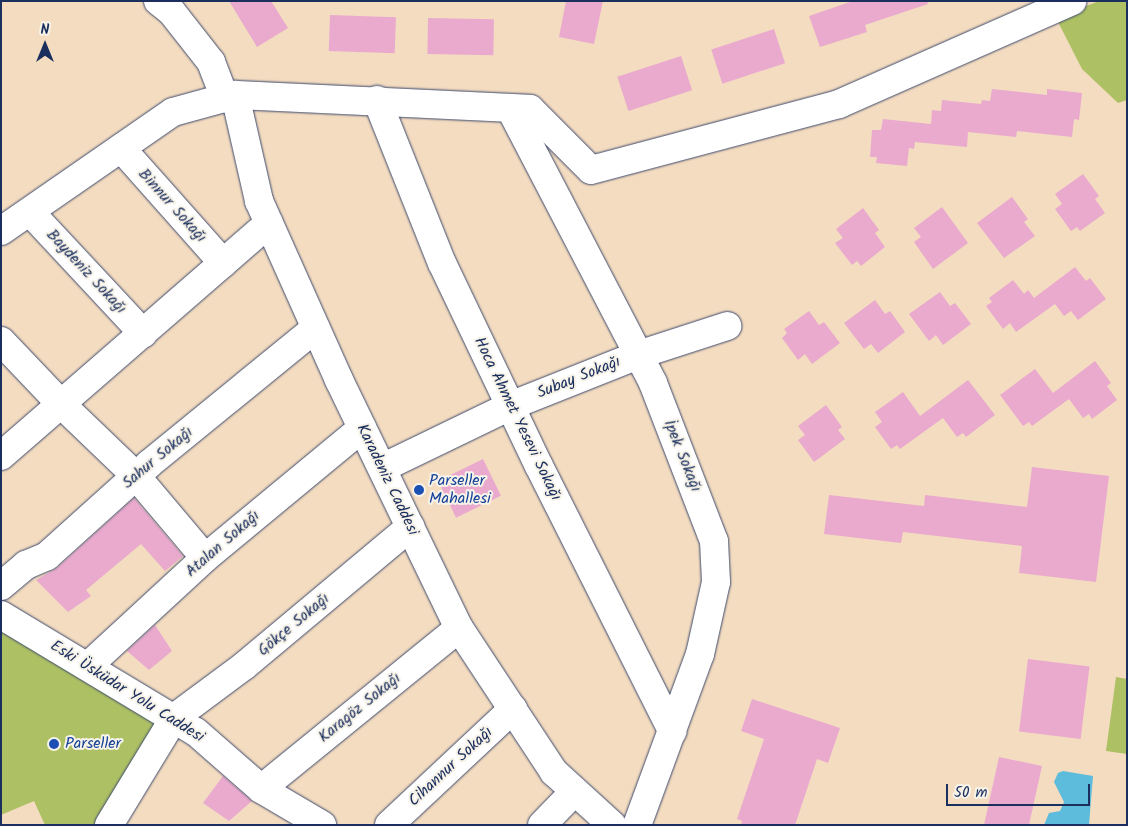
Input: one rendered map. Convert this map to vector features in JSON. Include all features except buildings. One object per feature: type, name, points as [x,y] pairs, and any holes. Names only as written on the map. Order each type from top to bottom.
[{"type":"street","name":"Karadeniz Caddesi","points":[[158,1],[171,10],[211,62],[230,97],[259,201],[268,223],[362,428],[459,628],[554,772],[612,825]]},
{"type":"street","points":[[1,231],[173,112],[230,97],[377,100],[530,110],[591,170],[839,104],[1072,1]]},
{"type":"street","name":"Hoca Ahmet Yesevi Sokağı","points":[[377,100],[442,263],[510,406],[672,731]]},
{"type":"street","name":"İpek Sokağı","points":[[510,108],[653,383],[714,542],[716,582],[700,654],[637,825]]},
{"type":"street","name":"Binnur Sokağı","points":[[121,148],[223,263]]},
{"type":"street","name":"Baydeniz Sokağı","points":[[30,212],[143,333]]},
{"type":"street","points":[[1,456],[268,223]]},
{"type":"street","name":"Subay Sokağı","points":[[382,468],[510,406],[638,355],[727,326]]},
{"type":"street","name":"Sahur Sokağı","points":[[1,586],[26,565],[47,556],[136,476],[316,328]]},
{"type":"street","points":[[1,341],[61,404],[136,476],[205,558]]},
{"type":"street","name":"Atalan Sokağı","points":[[88,666],[205,558],[362,428]]},
{"type":"street","name":"Gökçe Sokağı","points":[[174,718],[244,666],[410,527]]},
{"type":"street","name":"Eski Üsküdar Yolu Caddesi","points":[[1,615],[196,732],[261,789],[322,825]]},
{"type":"street","name":"Karagöz Sokağı","points":[[261,789],[459,628]]},
{"type":"street","name":"Cihannur Sokağı","points":[[389,825],[513,709]]},
{"type":"street","points":[[118,821],[174,718]]},
{"type":"street","points":[[542,825],[575,791]]},
{"type":"green space","points":[[1099,1],[1127,1],[1127,100],[1118,103],[1082,69],[1056,18]]},
{"type":"green space","points":[[1,625],[160,715],[99,825],[45,825],[34,801],[1,815]]},
{"type":"green space","points":[[1116,677],[1127,679],[1127,754],[1106,751]]},
{"type":"water","points":[[1063,771],[1093,776],[1089,825],[1044,825],[1049,813],[1060,811],[1064,802],[1054,782],[1058,773]]},
{"type":"place","name":"Parseller Mahallesi","points":[[419,490]]},
{"type":"place","name":"Parseller","points":[[54,744]]}]
